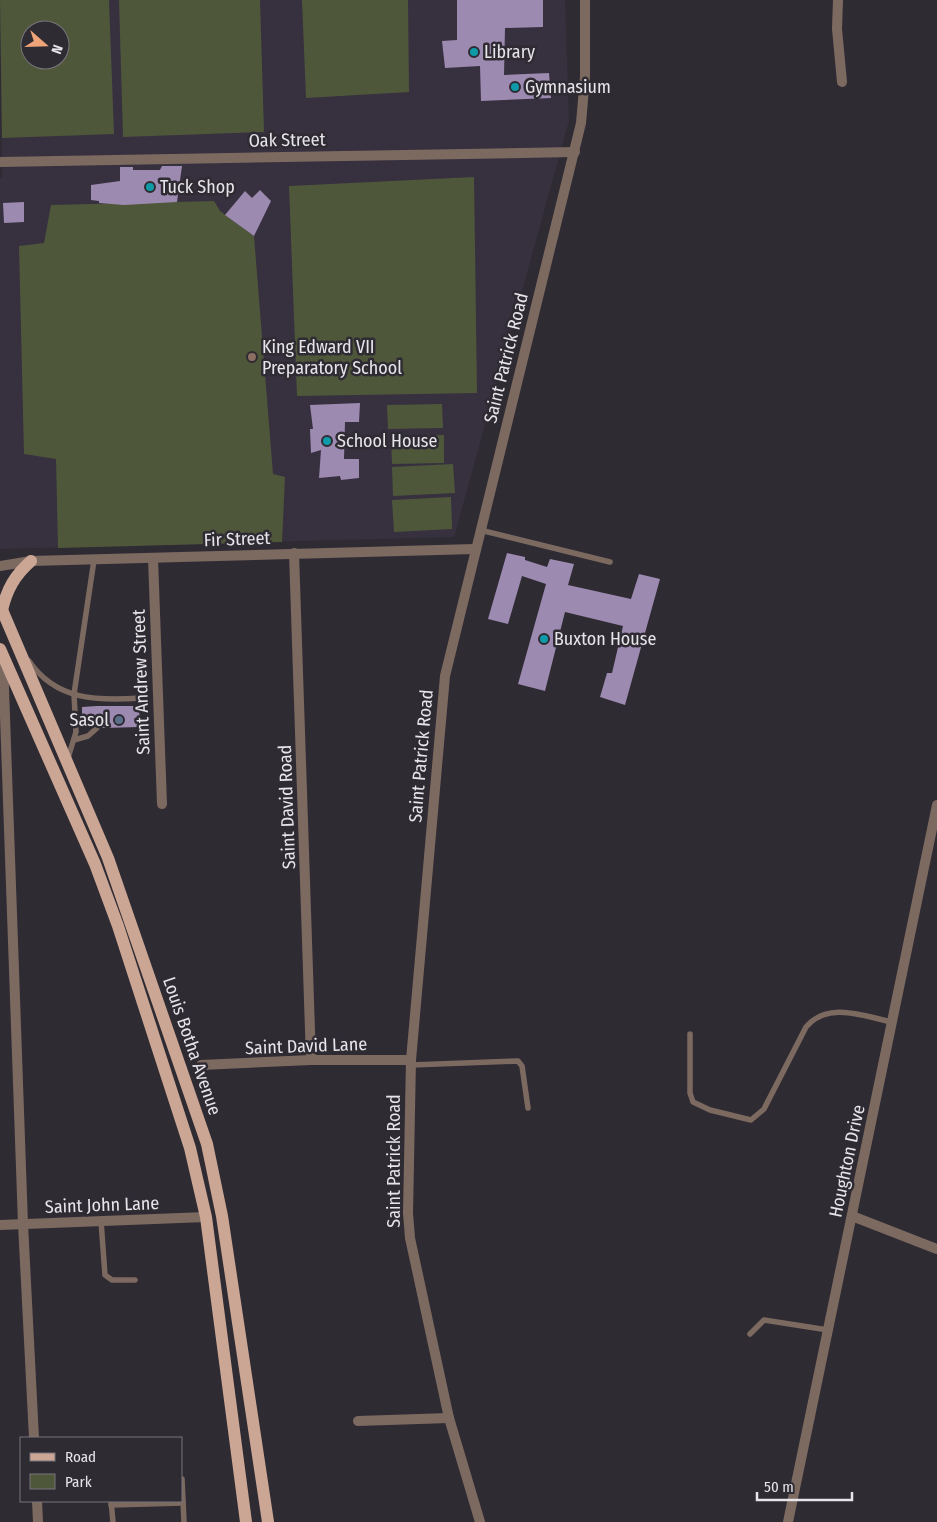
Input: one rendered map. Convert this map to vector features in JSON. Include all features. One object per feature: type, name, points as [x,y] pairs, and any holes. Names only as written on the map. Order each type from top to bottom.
[{"type":"main road","points":[[1,607],[15,578],[31,561]]},
{"type":"main road","name":"Louis Botha Avenue","points":[[1,607],[108,858],[132,922],[213,1168],[268,1522]]},
{"type":"main road","name":"Louis Botha Avenue","points":[[2,653],[95,864],[118,926],[190,1148],[206,1217],[246,1522]]},
{"type":"street","name":"Saint Patrick Road","points":[[480,1522],[449,1418],[410,1238],[408,1213],[411,1062],[441,700],[453,636],[581,123],[586,77],[585,0]]},
{"type":"street","points":[[838,0],[838,38],[842,82]]},
{"type":"street","name":"Oak Street","points":[[0,162],[575,152]]},
{"type":"street","name":"Fir Street","points":[[0,566],[31,561],[475,548]]},
{"type":"street","name":"Saint David Road","points":[[294,553],[312,1060]]},
{"type":"street","name":"Saint Andrew Street","points":[[153,558],[162,804]]},
{"type":"street","points":[[2,653],[23,1224],[34,1437]]},
{"type":"street","name":"Houghton Drive","points":[[788,1522],[937,805]]},
{"type":"street","name":"Saint David Lane","points":[[201,1065],[312,1060],[411,1062]]},
{"type":"street","points":[[852,1216],[937,1249]]},
{"type":"street","name":"Saint John Lane","points":[[0,1225],[206,1217]]},
{"type":"street","points":[[358,1421],[449,1418]]},
{"type":"street","points":[[37,1502],[38,1522]]},
{"type":"lane","points":[[480,530],[610,562]]},
{"type":"lane","points":[[66,762],[74,740],[76,724],[74,694],[94,560]]},
{"type":"lane","points":[[13,637],[31,664],[48,681],[74,694],[97,703],[141,698]]},
{"type":"lane","points":[[74,740],[88,736],[97,728]]},
{"type":"lane","points":[[690,1034],[690,1093],[693,1102],[710,1110],[751,1120],[764,1109],[806,1028],[814,1018],[836,1011],[892,1022]]},
{"type":"lane","points":[[411,1062],[518,1060],[522,1066],[528,1108]]},
{"type":"lane","points":[[102,1222],[105,1275],[112,1280],[135,1280]]},
{"type":"lane","points":[[750,1334],[764,1320],[828,1330]]},
{"type":"lane","points":[[182,1479],[184,1522]]},
{"type":"lane","points":[[113,1522],[111,1503],[183,1504]]},
{"type":"shaded area","name":"King Edward VII Preparatory School","points":[[0,0],[565,0],[569,121],[454,537],[0,549],[0,178],[2,177]]},
{"type":"green space","points":[[0,0],[109,0],[114,134],[2,138]]},
{"type":"green space","points":[[119,0],[260,0],[264,132],[123,137]]},
{"type":"green space","points":[[302,0],[408,0],[409,92],[306,98]]},
{"type":"green space","points":[[474,177],[477,393],[297,396],[289,186]]},
{"type":"green space","points":[[214,201],[220,211],[254,236],[273,474],[285,477],[282,542],[58,548],[56,459],[24,454],[19,246],[44,243],[51,205]]},
{"type":"green space","points":[[442,404],[443,428],[388,429],[387,405]]},
{"type":"green space","points":[[444,435],[444,463],[392,464],[391,437]]},
{"type":"green space","points":[[453,464],[455,493],[393,496],[392,467]]},
{"type":"green space","points":[[451,497],[452,529],[394,532],[392,500]]},
{"type":"building","points":[[457,0],[543,0],[543,27],[505,28],[504,75],[549,73],[551,98],[481,101],[480,66],[445,68],[442,41],[457,40]]},
{"type":"building","name":"Tuck Shop","points":[[162,166],[182,166],[177,202],[124,205],[99,203],[99,201],[91,200],[91,185],[120,181],[120,167],[133,167],[133,170],[160,170]]},
{"type":"building","points":[[260,190],[271,201],[254,236],[225,215],[245,191],[252,198]]},
{"type":"building","points":[[24,202],[24,222],[4,223],[3,203]]},
{"type":"building","name":"School House","points":[[360,403],[359,422],[345,422],[344,459],[359,459],[359,478],[341,480],[340,476],[319,478],[321,450],[311,453],[310,429],[313,429],[310,405]]},
{"type":"building","name":"Buxton House","points":[[507,553],[525,557],[525,560],[547,567],[550,559],[574,564],[568,585],[631,599],[639,574],[660,579],[625,705],[600,697],[607,673],[612,673],[623,626],[565,612],[545,691],[518,684],[546,584],[522,576],[508,624],[488,619]]},
{"type":"building","points":[[139,706],[140,727],[102,728],[97,723],[90,728],[82,727],[82,707]]},
{"type":"place","name":"Library","points":[[474,52]]},
{"type":"place","name":"Gymnasium","points":[[515,87]]},
{"type":"place","name":"Tuck Shop","points":[[150,187]]},
{"type":"place","name":"King Edward VII Preparatory School","points":[[252,357]]},
{"type":"place","name":"School House","points":[[327,441]]},
{"type":"place","name":"Buxton House","points":[[544,639]]},
{"type":"place","name":"Sasol","points":[[119,720]]}]
